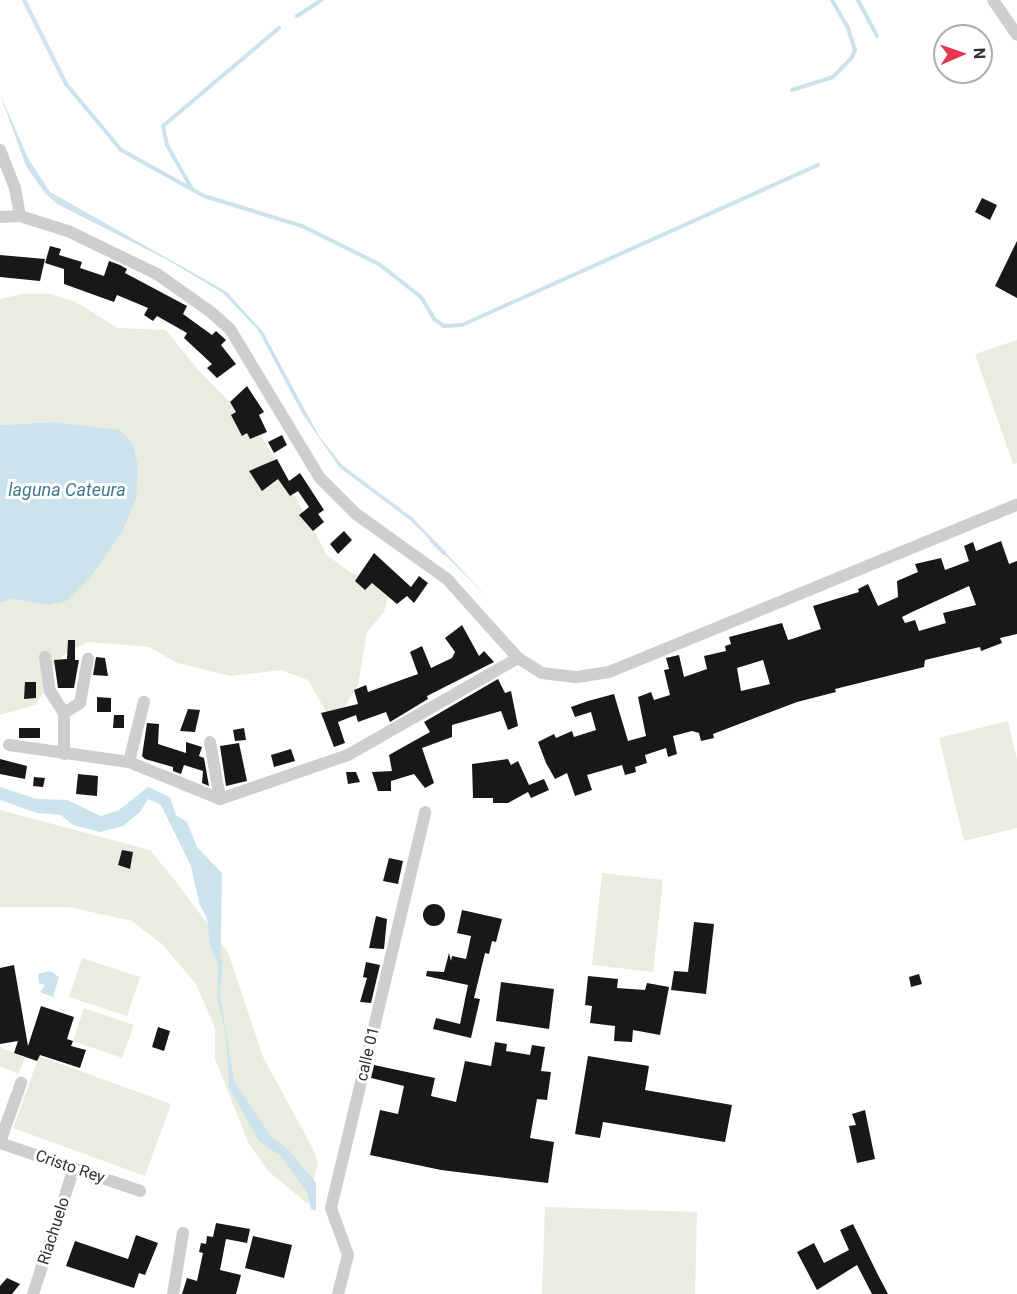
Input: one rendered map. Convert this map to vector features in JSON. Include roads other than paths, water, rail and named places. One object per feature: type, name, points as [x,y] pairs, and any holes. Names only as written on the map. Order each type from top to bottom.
[{"type":"street","points":[[989,2],[1017,34]]},
{"type":"street","points":[[0,150],[15,188],[20,216]]},
{"type":"street","points":[[0,217],[20,216],[68,231],[157,274],[212,313],[230,329],[320,478],[356,514],[447,579],[518,658],[558,677],[609,672],[1017,505]]},
{"type":"street","points":[[45,657],[50,691],[64,713],[64,754]]},
{"type":"street","points":[[9,745],[129,762],[220,799],[348,756],[518,658]]},
{"type":"street","points":[[64,713],[80,703],[88,659]]},
{"type":"street","points":[[129,762],[144,702]]},
{"type":"street","points":[[210,742],[220,799]]},
{"type":"street","name":"calle 01","points":[[338,1294],[348,1255],[331,1208],[425,812]]},
{"type":"street","points":[[0,1142],[21,1083]]},
{"type":"street","name":"Cristo Rey","points":[[0,1142],[140,1191]]},
{"type":"street","name":"Riachuelo","points":[[33,1294],[74,1168]]},
{"type":"street","points":[[173,1294],[183,1233]]},
{"type":"water","points":[[0,94],[28,158],[50,192],[227,292],[263,332],[319,436],[342,465],[413,518],[489,599],[410,520],[340,468],[302,413],[258,330],[223,293],[166,259],[57,204],[44,192],[26,166]]},
{"type":"water","name":"laguna Cateura","points":[[52,422],[120,430],[133,444],[138,468],[136,499],[122,532],[91,576],[66,601],[48,605],[11,599],[0,603],[0,425]]},
{"type":"water","points":[[0,787],[37,799],[67,800],[101,816],[119,810],[148,787],[170,797],[176,815],[187,822],[197,847],[222,873],[220,994],[234,1081],[271,1136],[287,1148],[316,1183],[316,1211],[311,1209],[307,1192],[282,1157],[259,1141],[229,1087],[226,1034],[217,998],[220,968],[210,946],[207,918],[199,903],[191,866],[161,805],[148,799],[140,812],[123,826],[100,832],[73,825],[61,815],[37,813],[0,800]]},
{"type":"water","points":[[50,971],[59,977],[53,997],[40,992],[45,985],[39,983],[38,974]]},
{"type":"waterway","points":[[24,0],[66,84],[121,150],[204,196],[302,226],[379,264],[421,297],[434,319],[444,326],[462,325],[818,165]]},
{"type":"waterway","points":[[297,16],[322,0]]},
{"type":"waterway","points":[[792,90],[833,77],[852,57],[855,50],[848,28],[832,0]]},
{"type":"waterway","points":[[858,0],[877,36]]},
{"type":"waterway","points":[[192,189],[167,145],[163,126],[279,28]]},
{"type":"waterway","points":[[432,541],[444,553]]},
{"type":"waterway","points":[[219,983],[221,961]]}]
